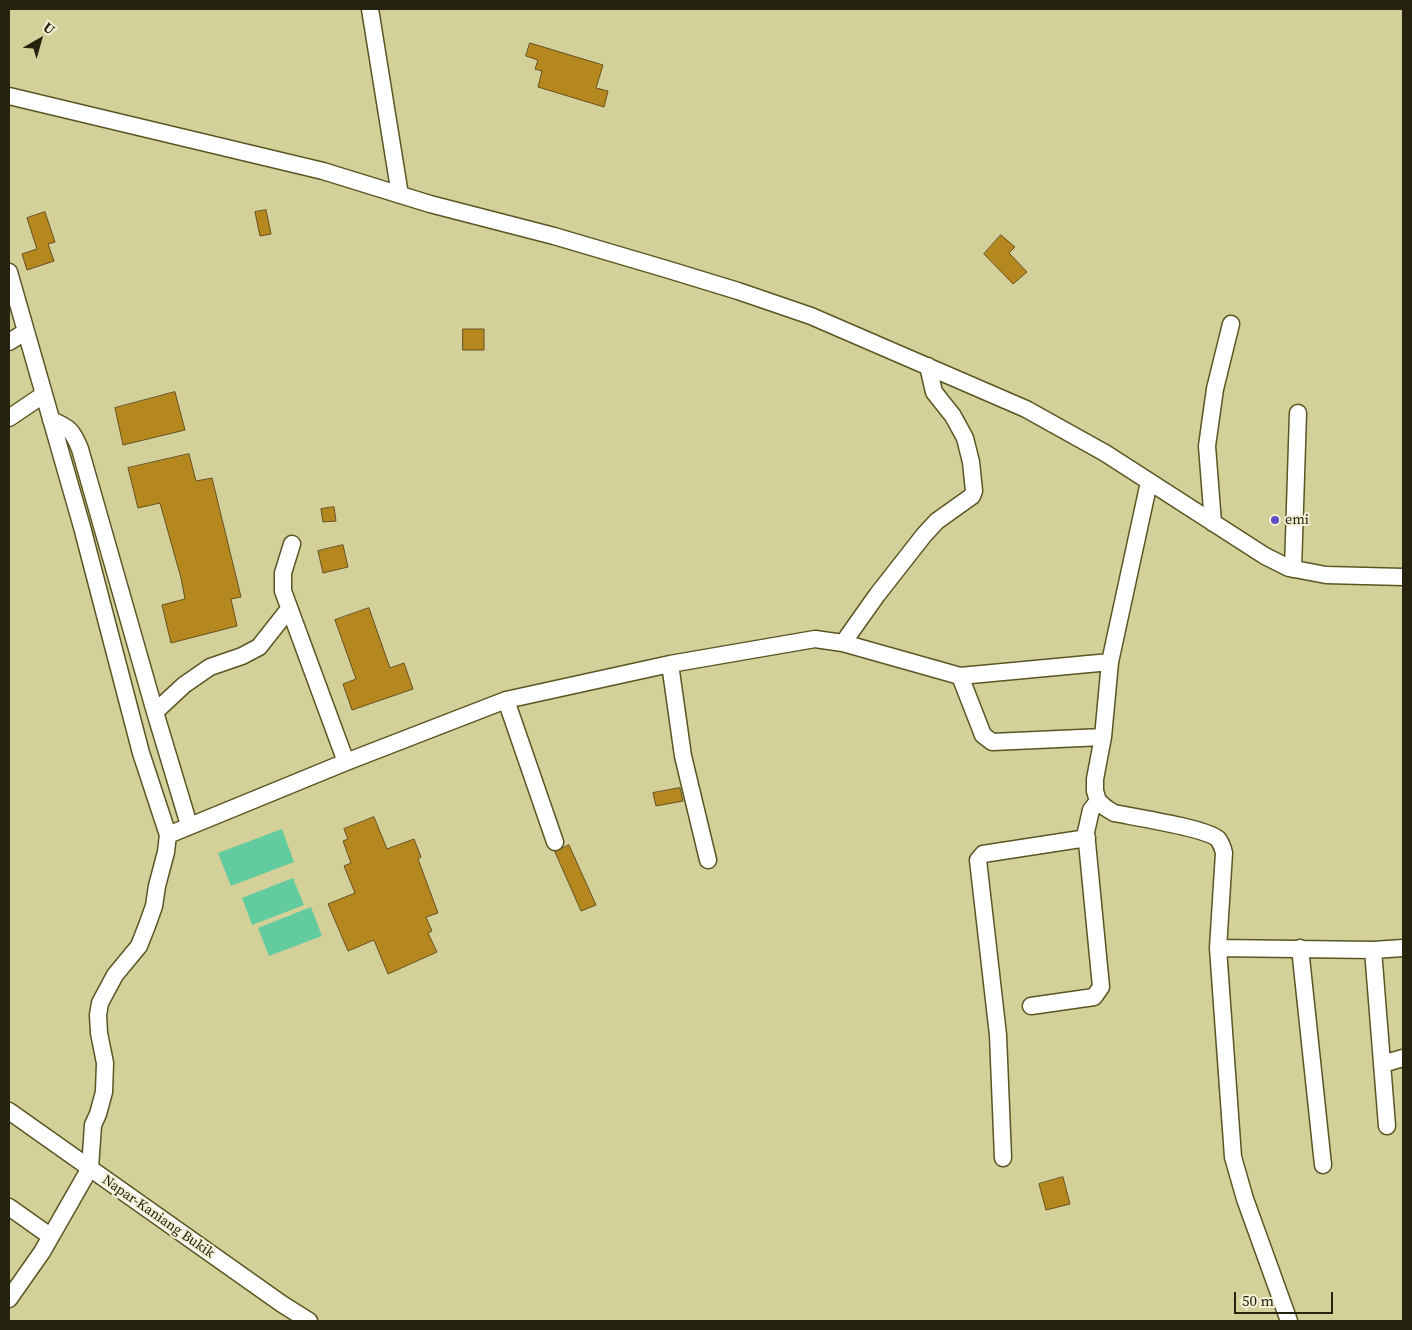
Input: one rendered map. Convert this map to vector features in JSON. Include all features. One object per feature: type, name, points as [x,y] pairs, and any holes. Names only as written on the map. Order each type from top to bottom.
[{"type":"street","points":[[370,9],[400,195]]},
{"type":"street","points":[[9,96],[323,171],[400,195],[554,236],[738,290],[811,316],[1026,409],[1105,453],[1265,556],[1293,569],[1326,575],[1403,577]]},
{"type":"street","points":[[9,272],[82,528],[141,753],[168,835],[154,906],[148,923],[138,946],[115,975],[100,1003],[98,1015],[104,1063],[104,1092],[93,1125],[90,1168],[42,1252],[9,1299]]},
{"type":"street","points":[[1213,523],[1207,446],[1216,389],[1231,324]]},
{"type":"street","points":[[9,342],[25,332]]},
{"type":"street","points":[[843,643],[877,595],[924,535],[937,521],[972,496],[974,491],[966,438],[953,416],[934,392],[928,366]]},
{"type":"street","points":[[9,418],[43,395]]},
{"type":"street","points":[[1293,569],[1298,413]]},
{"type":"street","points":[[51,420],[70,429],[76,437],[189,826]]},
{"type":"street","points":[[1149,482],[1110,662],[1103,737],[1095,780],[1095,791],[1098,801],[1114,813],[1204,832],[1218,840],[1224,853],[1218,948],[1233,1157],[1245,1199],[1289,1321]]},
{"type":"street","points":[[292,544],[283,574],[282,591],[346,762]]},
{"type":"street","points":[[155,712],[184,685],[210,667],[242,656],[259,647],[289,609]]},
{"type":"street","points":[[168,835],[346,762],[506,700],[670,664],[815,639],[843,643],[960,676],[1110,662]]},
{"type":"street","points":[[670,664],[684,756],[708,860]]},
{"type":"street","points":[[960,676],[983,735],[992,742],[1103,737]]},
{"type":"street","points":[[506,700],[555,842]]},
{"type":"street","points":[[1031,1006],[1094,997],[1101,988],[1087,838],[1088,819],[1091,810],[1098,801]]},
{"type":"street","points":[[1003,1158],[998,1035],[978,860],[983,854],[1087,838]]},
{"type":"street","points":[[1218,948],[1372,950],[1403,948]]},
{"type":"street","points":[[1300,948],[1323,1165]]},
{"type":"street","points":[[1372,950],[1386,1126]]},
{"type":"street","points":[[1382,1064],[1403,1058]]},
{"type":"street","name":"Napar-Kaniang Bukik","points":[[9,1111],[282,1304],[309,1321]]},
{"type":"street","points":[[9,1207],[50,1236]]},
{"type":"green space","points":[[282,829],[294,862],[231,886],[218,853]]},
{"type":"green space","points":[[293,878],[304,905],[252,925],[242,898]]},
{"type":"green space","points":[[311,907],[322,936],[269,956],[258,928]]},
{"type":"building","points":[[530,43],[603,65],[596,88],[608,91],[604,107],[538,87],[542,71],[535,69],[538,60],[526,56]]},
{"type":"building","points":[[266,210],[271,234],[260,236],[255,212]]},
{"type":"building","points":[[45,212],[55,242],[48,244],[54,261],[27,270],[22,254],[37,249],[27,218]]},
{"type":"building","points":[[1001,235],[1015,247],[1009,253],[1027,272],[1013,284],[984,254]]},
{"type":"building","points":[[463,329],[484,329],[484,350],[463,350]]},
{"type":"building","points":[[175,392],[185,430],[123,445],[115,408]]},
{"type":"building","points":[[189,454],[196,481],[212,478],[241,597],[231,599],[237,626],[171,643],[162,605],[185,599],[181,578],[160,503],[138,508],[128,468]]},
{"type":"building","points":[[334,507],[336,521],[323,522],[321,509]]},
{"type":"building","points":[[343,545],[348,567],[323,573],[318,551]]},
{"type":"building","points":[[369,608],[390,668],[404,663],[413,689],[352,710],[343,684],[356,679],[335,620]]},
{"type":"building","points":[[680,788],[683,801],[656,806],[653,793]]},
{"type":"building","points":[[374,817],[387,849],[414,839],[421,857],[418,859],[438,913],[426,917],[432,931],[428,933],[437,952],[388,974],[374,940],[348,951],[328,904],[355,893],[344,866],[351,863],[343,841],[348,839],[344,829]]},
{"type":"building","points":[[569,845],[596,905],[581,911],[555,852]]},
{"type":"building","points":[[1063,1177],[1070,1204],[1046,1210],[1039,1184]]},
{"type":"place","name":"emi","points":[[1275,520]]}]
